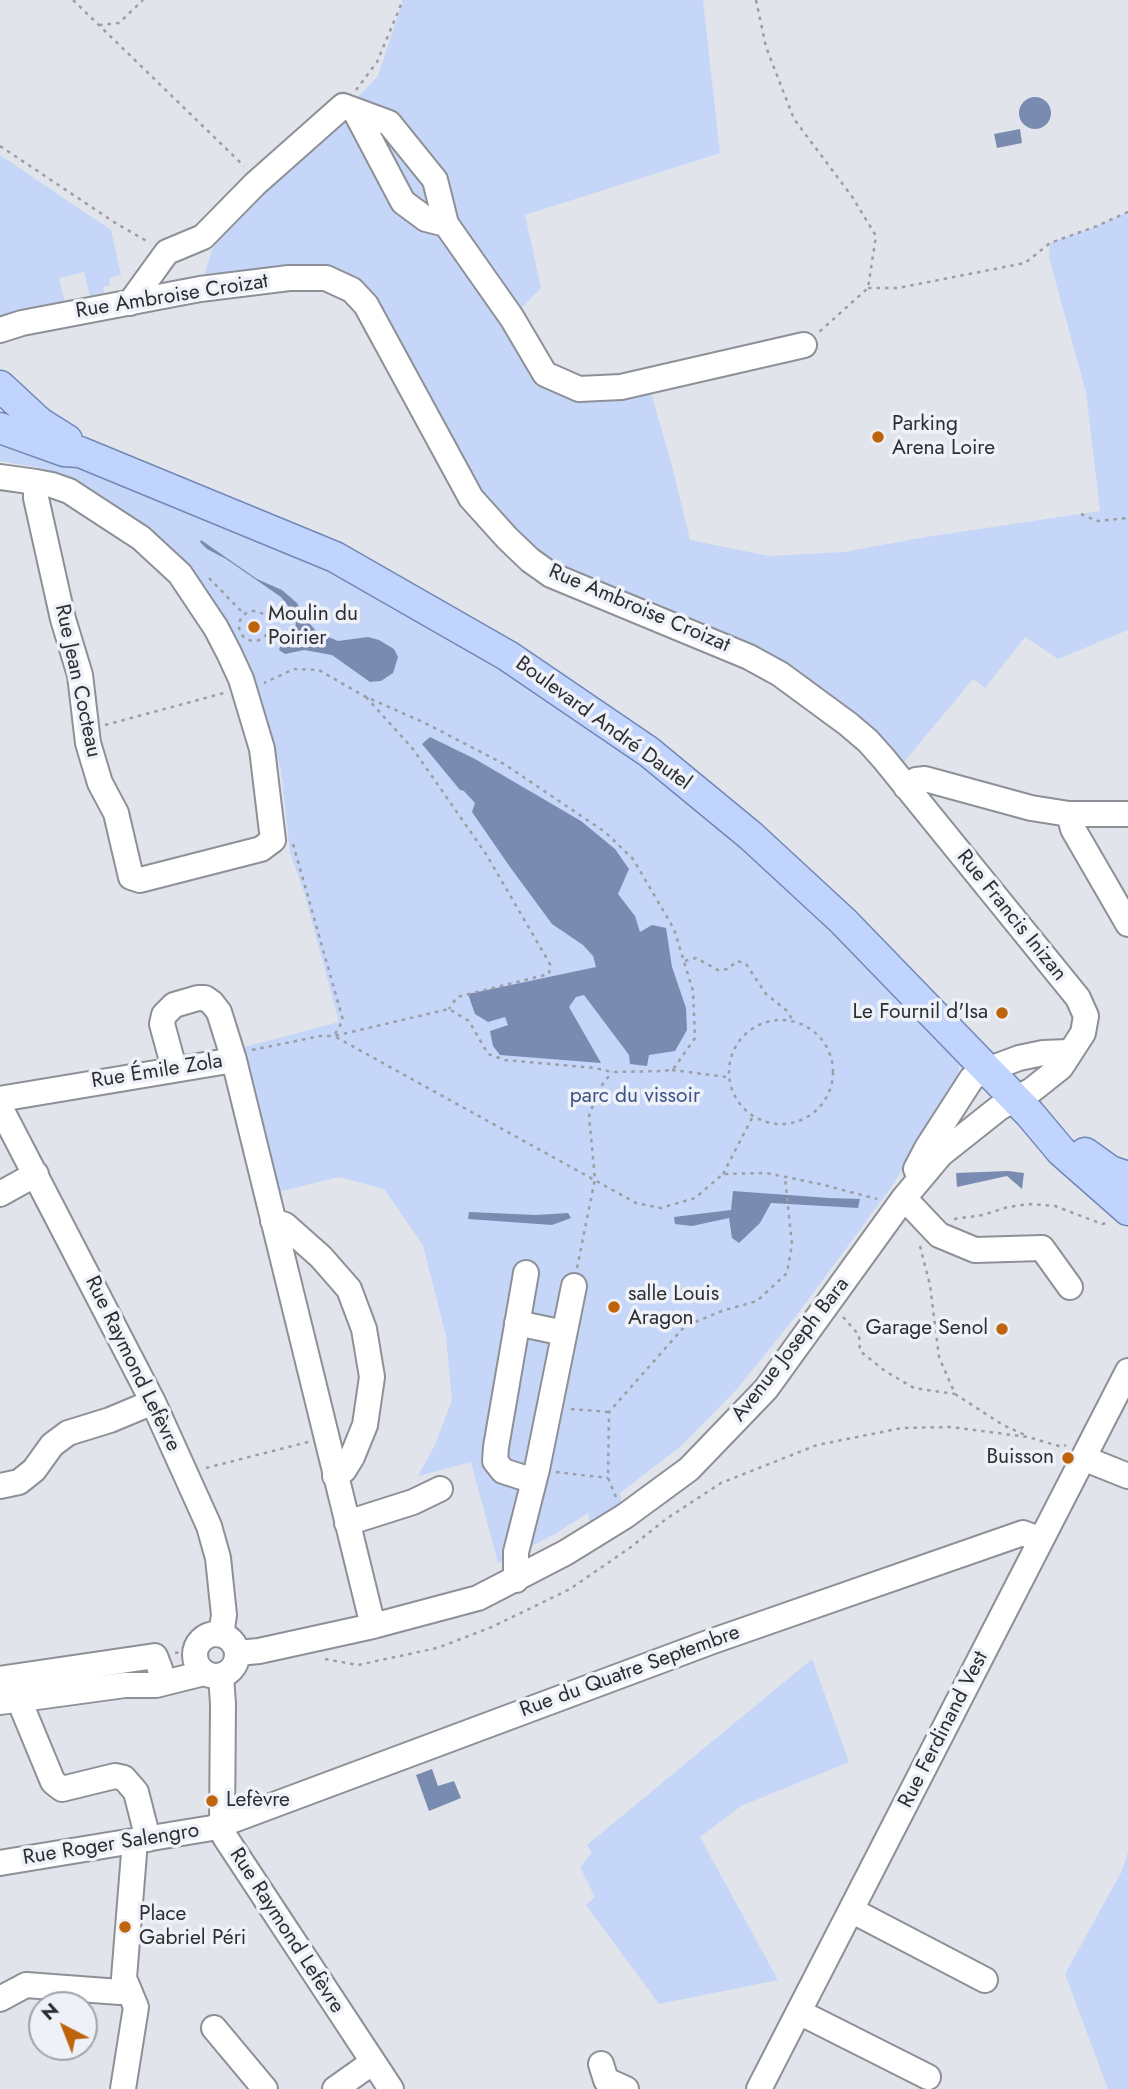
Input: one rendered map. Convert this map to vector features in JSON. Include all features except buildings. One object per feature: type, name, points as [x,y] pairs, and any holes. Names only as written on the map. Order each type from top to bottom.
[{"type":"main road","name":"Boulevard André Dautel","points":[[0,386],[40,423],[70,442],[80,452]]},
{"type":"main road","name":"Boulevard André Dautel","points":[[0,428],[64,452],[80,452],[335,557],[508,656],[649,752],[751,836],[843,921],[1038,1123],[1120,1215]]},
{"type":"main road","name":"Boulevard André Dautel","points":[[1038,1123],[1063,1137],[1110,1171],[1128,1177]]},
{"type":"street","points":[[130,303],[167,252],[203,237],[259,181],[349,108]]},
{"type":"street","points":[[349,108],[389,123],[435,180],[446,224],[512,318],[545,374],[579,389],[621,387],[804,345]]},
{"type":"street","points":[[349,108],[403,202],[426,219],[446,224]]},
{"type":"street","name":"Rue Ambroise Croizat","points":[[0,330],[22,323],[200,289],[309,277],[326,278],[352,290],[366,305],[471,498],[530,560],[570,584],[719,643],[780,674],[868,741],[906,787]]},
{"type":"street","points":[[0,477],[36,482],[69,491],[141,538],[180,574],[216,628],[241,679],[262,749],[273,840]]},
{"type":"street","name":"Rue Jean Cocteau","points":[[36,482],[36,498],[63,619],[80,675],[86,730],[100,783],[116,813],[131,877],[140,880],[261,849],[273,840]]},
{"type":"street","points":[[906,787],[916,780],[935,781],[1019,805],[1069,814],[1128,814]]},
{"type":"street","name":"Rue Francis Inizan","points":[[906,787],[1078,998],[1086,1016],[1083,1033],[1061,1067],[1016,1100]]},
{"type":"street","points":[[1069,814],[1073,829],[1128,924]]},
{"type":"street","points":[[174,1068],[162,1024],[164,1015],[174,1004],[198,998],[205,998],[219,1012],[233,1057]]},
{"type":"street","points":[[987,1070],[1019,1058],[1043,1053],[1069,1052]]},
{"type":"street","name":"Rue Émile Zola","points":[[0,1100],[233,1057],[373,1626]]},
{"type":"street","name":"Avenue Joseph Bara","points":[[900,1204],[927,1147],[954,1105],[972,1078],[987,1070]]},
{"type":"street","name":"Avenue Joseph Bara","points":[[207,1668],[196,1650],[203,1639],[214,1634],[229,1644],[259,1651],[373,1626],[478,1598],[516,1580],[625,1516],[689,1469],[766,1389],[900,1204],[942,1154],[999,1108],[1016,1100]]},
{"type":"street","name":"Rue Raymond Lefèvre","points":[[0,1107],[153,1402],[209,1525],[218,1558],[229,1644]]},
{"type":"street","points":[[0,1194],[36,1174]]},
{"type":"street","points":[[900,1204],[930,1225],[939,1235],[975,1250],[1042,1248],[1070,1286]]},
{"type":"street","points":[[273,1221],[285,1225],[321,1257],[349,1289],[364,1329],[372,1377],[365,1425],[352,1457],[344,1470],[335,1476]]},
{"type":"street","points":[[526,1273],[495,1461],[503,1471],[536,1475]]},
{"type":"street","points":[[516,1580],[516,1552],[536,1475],[574,1286]]},
{"type":"street","points":[[517,1324],[564,1334]]},
{"type":"street","name":"Rue Ferdinand Vest","points":[[759,2089],[1041,1540],[1072,1453],[1128,1371]]},
{"type":"street","points":[[0,1486],[19,1482],[34,1471],[52,1445],[68,1433],[110,1420],[153,1402]]},
{"type":"street","points":[[1072,1453],[1128,1476]]},
{"type":"street","points":[[347,1523],[414,1502],[440,1489]]},
{"type":"street","name":"Rue du Quatre Septembre","points":[[222,1825],[676,1655],[1010,1537],[1023,1533],[1041,1540]]},
{"type":"street","points":[[0,1679],[158,1662],[232,1670],[237,1659],[229,1644]]},
{"type":"street","points":[[125,1685],[158,1662]]},
{"type":"street","points":[[123,2089],[136,2007],[124,1978],[141,1840],[136,1792],[124,1778],[114,1776],[62,1790],[53,1782],[9,1701],[125,1685],[156,1685],[207,1668]]},
{"type":"street","name":"Rue Raymond Lefèvre","points":[[207,1668],[223,1704],[222,1825],[225,1838],[391,2089]]},
{"type":"street","name":"Rue Roger Salengro","points":[[0,1863],[222,1825]]},
{"type":"street","points":[[851,1910],[985,1980]]},
{"type":"street","points":[[0,1998],[26,1985],[120,1992],[128,1988]]},
{"type":"street","points":[[799,2012],[928,2077]]},
{"type":"street","points":[[214,2028],[265,2089]]},
{"type":"street","points":[[335,2089],[373,2062]]},
{"type":"street","points":[[601,2064],[606,2080],[626,2089]]},
{"type":"path","points":[[73,0],[259,181]]},
{"type":"path","points":[[99,24],[119,23],[143,0]]},
{"type":"path","points":[[349,108],[377,62],[403,0]]},
{"type":"path","points":[[756,0],[766,47],[794,119],[853,198],[876,236],[868,288],[804,345]]},
{"type":"path","points":[[0,146],[117,224],[167,252]]},
{"type":"path","points":[[868,288],[898,288],[1025,263],[1050,243],[1128,212]]},
{"type":"path","points":[[1081,514],[1097,521],[1128,519]]},
{"type":"path","points":[[256,611],[267,618],[269,630],[261,640],[249,640],[240,632],[240,620],[250,612],[256,611]]},
{"type":"path","points":[[86,730],[258,686],[295,669],[319,670],[364,696],[425,723],[504,764],[605,832],[633,859],[674,929],[693,991],[695,1038],[674,1068],[668,1070]]},
{"type":"path","points":[[233,1057],[449,1009],[457,997],[549,974],[550,964],[486,854],[421,759],[364,696]]},
{"type":"path","points":[[273,840],[293,844],[343,1020],[334,1036]]},
{"type":"path","points":[[684,961],[696,958],[718,970],[728,968],[737,961],[746,964],[766,995],[786,1010],[794,1022]]},
{"type":"path","points":[[449,1009],[469,1021],[488,1054],[505,1060],[612,1072],[668,1070],[729,1077]]},
{"type":"path","points":[[777,1020],[794,1022],[809,1029],[821,1040],[830,1054],[830,1088],[822,1104],[809,1116],[793,1123],[775,1124],[743,1109],[733,1095],[729,1077],[730,1061],[736,1045],[747,1033],[761,1024],[777,1020]]},
{"type":"path","points":[[334,1036],[636,1203],[661,1209],[695,1198],[723,1174],[753,1116]]},
{"type":"path","points":[[574,1286],[595,1179],[589,1116],[599,1089],[612,1072]]},
{"type":"path","points":[[723,1174],[766,1173],[900,1204]]},
{"type":"path","points":[[625,1516],[608,1478],[609,1412],[685,1326],[757,1301],[787,1273],[792,1244],[785,1178]]},
{"type":"path","points":[[955,1394],[939,1357],[930,1285],[920,1247],[930,1225],[1030,1204],[1071,1211],[1102,1224],[1120,1215]]},
{"type":"path","points":[[827,1307],[849,1321],[859,1335],[860,1351],[885,1371],[914,1388],[955,1394],[1003,1425],[1072,1453]]},
{"type":"path","points":[[549,1408],[609,1412]]},
{"type":"path","points":[[321,1658],[358,1665],[437,1648],[492,1627],[570,1590],[666,1519],[721,1483],[817,1445],[902,1428],[951,1427],[1028,1437]]},
{"type":"path","points":[[187,1475],[197,1470],[327,1437]]},
{"type":"path","points":[[536,1475],[608,1478]]},
{"type":"green space","points":[[403,0],[703,0],[720,153],[525,215],[541,288],[512,318],[519,356],[550,391],[612,399],[650,389],[690,540],[769,556],[844,552],[1100,511],[1086,392],[1049,258],[1050,243],[1128,212],[1128,630],[1058,659],[1025,637],[985,688],[973,679],[903,763],[808,686],[541,565],[476,500],[333,274],[200,289],[213,247],[378,76]]},
{"type":"green space","points":[[0,155],[111,230],[121,275],[109,278],[110,285],[103,287],[104,293],[90,296],[84,272],[59,278],[65,302],[0,316]]},
{"type":"green space","name":"parc du vissoir","points":[[0,439],[116,480],[335,572],[420,616],[600,731],[733,834],[950,1046],[960,1063],[955,1086],[890,1189],[796,1316],[737,1389],[681,1446],[620,1493],[622,1503],[590,1523],[588,1513],[555,1534],[498,1563],[471,1462],[418,1476],[435,1445],[452,1400],[446,1336],[423,1245],[384,1189],[339,1177],[271,1194],[237,1049],[339,1022],[304,892],[290,853],[281,770],[252,668],[209,597],[148,531],[101,495],[77,481],[45,469],[0,461]]},
{"type":"green space","points":[[812,1659],[849,1762],[741,1806],[700,1837],[778,1980],[659,2004],[586,1905],[595,1897],[580,1867],[592,1853],[587,1845]]},
{"type":"green space","points":[[1128,1852],[1128,2089],[1108,2089],[1065,1974],[1122,1871]]},
{"type":"shaded area","points":[[1035,97],[1046,102],[1051,113],[1046,124],[1035,129],[1024,124],[1019,113],[1024,102]]},
{"type":"shaded area","points":[[1020,129],[1022,143],[997,148],[994,134]]},
{"type":"shaded area","points":[[201,540],[257,579],[282,590],[297,603],[304,617],[317,632],[338,641],[368,637],[394,649],[398,657],[393,673],[381,681],[370,682],[332,655],[304,650],[285,654],[279,650],[282,641],[293,632],[296,624],[292,611],[281,597],[207,549]]},
{"type":"shaded area","points":[[430,737],[475,759],[581,821],[615,849],[629,869],[618,894],[635,916],[640,932],[652,925],[666,928],[672,967],[686,1008],[687,1030],[675,1051],[649,1055],[647,1066],[630,1064],[629,1055],[584,995],[576,997],[569,1007],[601,1063],[500,1055],[493,1046],[490,1031],[508,1025],[505,1017],[488,1022],[475,1014],[468,994],[596,967],[593,956],[583,945],[552,924],[510,867],[472,812],[475,803],[460,790],[422,744]]},
{"type":"shaded area","points":[[956,1173],[1024,1173],[1022,1189],[1007,1176],[957,1187]]},
{"type":"shaded area","points":[[733,1191],[860,1199],[858,1208],[771,1203],[760,1223],[739,1243],[732,1238],[729,1218],[692,1226],[675,1224],[674,1217],[731,1210]]},
{"type":"shaded area","points":[[469,1212],[536,1215],[568,1213],[571,1218],[552,1225],[468,1219]]},
{"type":"shaded area","points":[[432,1769],[438,1786],[454,1781],[461,1798],[429,1811],[416,1775]]},
{"type":"place","name":"Parking Arena Loire","points":[[878,437]]},
{"type":"place","name":"Moulin du Poirier","points":[[254,627]]},
{"type":"place","name":"Le Fournil d'Isa","points":[[1002,1013]]},
{"type":"place","name":"salle Louis Aragon","points":[[614,1307]]},
{"type":"place","name":"Garage Senol","points":[[1002,1329]]},
{"type":"place","name":"Buisson","points":[[1068,1458]]},
{"type":"place","name":"Lefèvre","points":[[212,1801]]},
{"type":"place","name":"Place Gabriel Péri","points":[[125,1927]]}]
